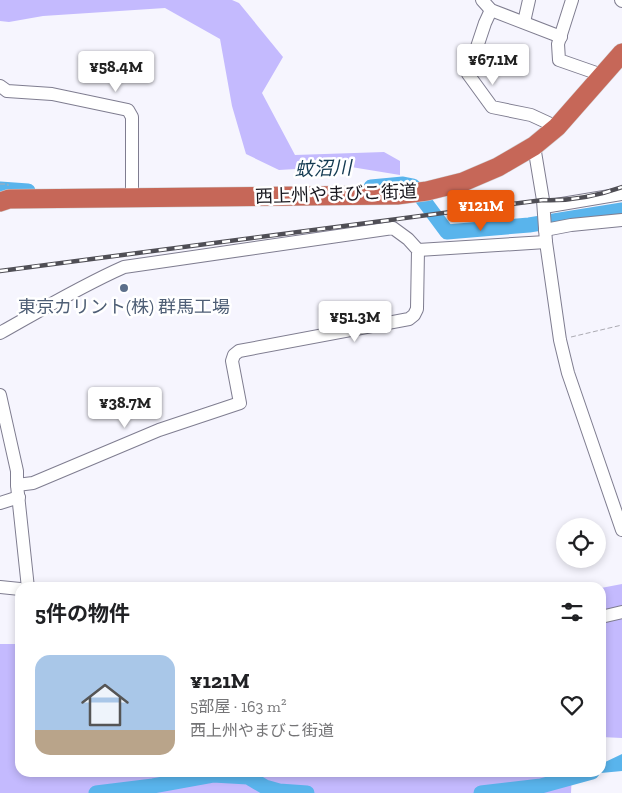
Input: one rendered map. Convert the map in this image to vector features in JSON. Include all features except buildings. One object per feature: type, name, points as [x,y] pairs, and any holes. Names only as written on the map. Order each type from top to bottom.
[{"type":"highway","name":"西上州やまびこ街道","points":[[0,202],[9,199],[132,192],[397,195],[427,191],[463,182],[498,167],[534,146],[557,127],[622,54]]},
{"type":"street","points":[[482,0],[491,10],[561,37]]},
{"type":"street","points":[[524,22],[529,0]]},
{"type":"street","points":[[572,0],[558,44],[559,60],[602,75]]},
{"type":"street","points":[[491,10],[484,23],[468,74],[492,107],[531,115],[557,127]]},
{"type":"street","points":[[0,86],[7,91],[52,94],[128,110],[132,117],[132,192]]},
{"type":"street","points":[[534,146],[544,207],[560,340],[570,381],[622,530]]},
{"type":"street","points":[[544,207],[622,194]]},
{"type":"street","points":[[418,250],[546,236],[571,225],[622,220]]},
{"type":"street","points":[[0,333],[86,284],[124,267],[393,228],[408,239],[418,250],[417,309],[414,315],[409,318],[239,351],[232,361],[240,403],[159,430],[33,483],[0,503]]},
{"type":"street","points":[[0,395],[17,471],[27,582]]},
{"type":"street","points":[[608,492],[622,492]]},
{"type":"street","points":[[0,587],[15,588]]},
{"type":"street","points":[[606,616],[622,612]]},
{"type":"path","points":[[560,340],[622,325]]},
{"type":"shaded area","points":[[0,0],[232,0],[239,3],[283,57],[262,93],[295,155],[384,152],[400,161],[400,175],[345,166],[279,170],[246,154],[232,106],[220,39],[165,8],[43,16],[9,22],[0,21]]},
{"type":"shaded area","points":[[622,584],[622,738],[606,737],[606,587]]},
{"type":"shaded area","points":[[0,644],[15,644],[15,777],[572,777],[571,793],[0,793]]},
{"type":"water","points":[[622,754],[622,771],[606,773],[606,762]]},
{"type":"waterway","name":"蚊沼川","points":[[371,187],[403,184],[413,186],[447,232],[529,225],[622,210]]},
{"type":"waterway","name":"蚊沼川","points":[[0,189],[28,191]]},
{"type":"waterway","points":[[96,793],[153,786],[202,777]]},
{"type":"waterway","points":[[248,777],[265,787],[279,791],[307,793]]},
{"type":"waterway","points":[[481,793],[541,786],[574,777]]},
{"type":"railway","points":[[0,271],[543,200],[573,199],[622,187]]},
{"type":"place","name":"東京カリント(株) 群馬工場","points":[[124,288]]}]
